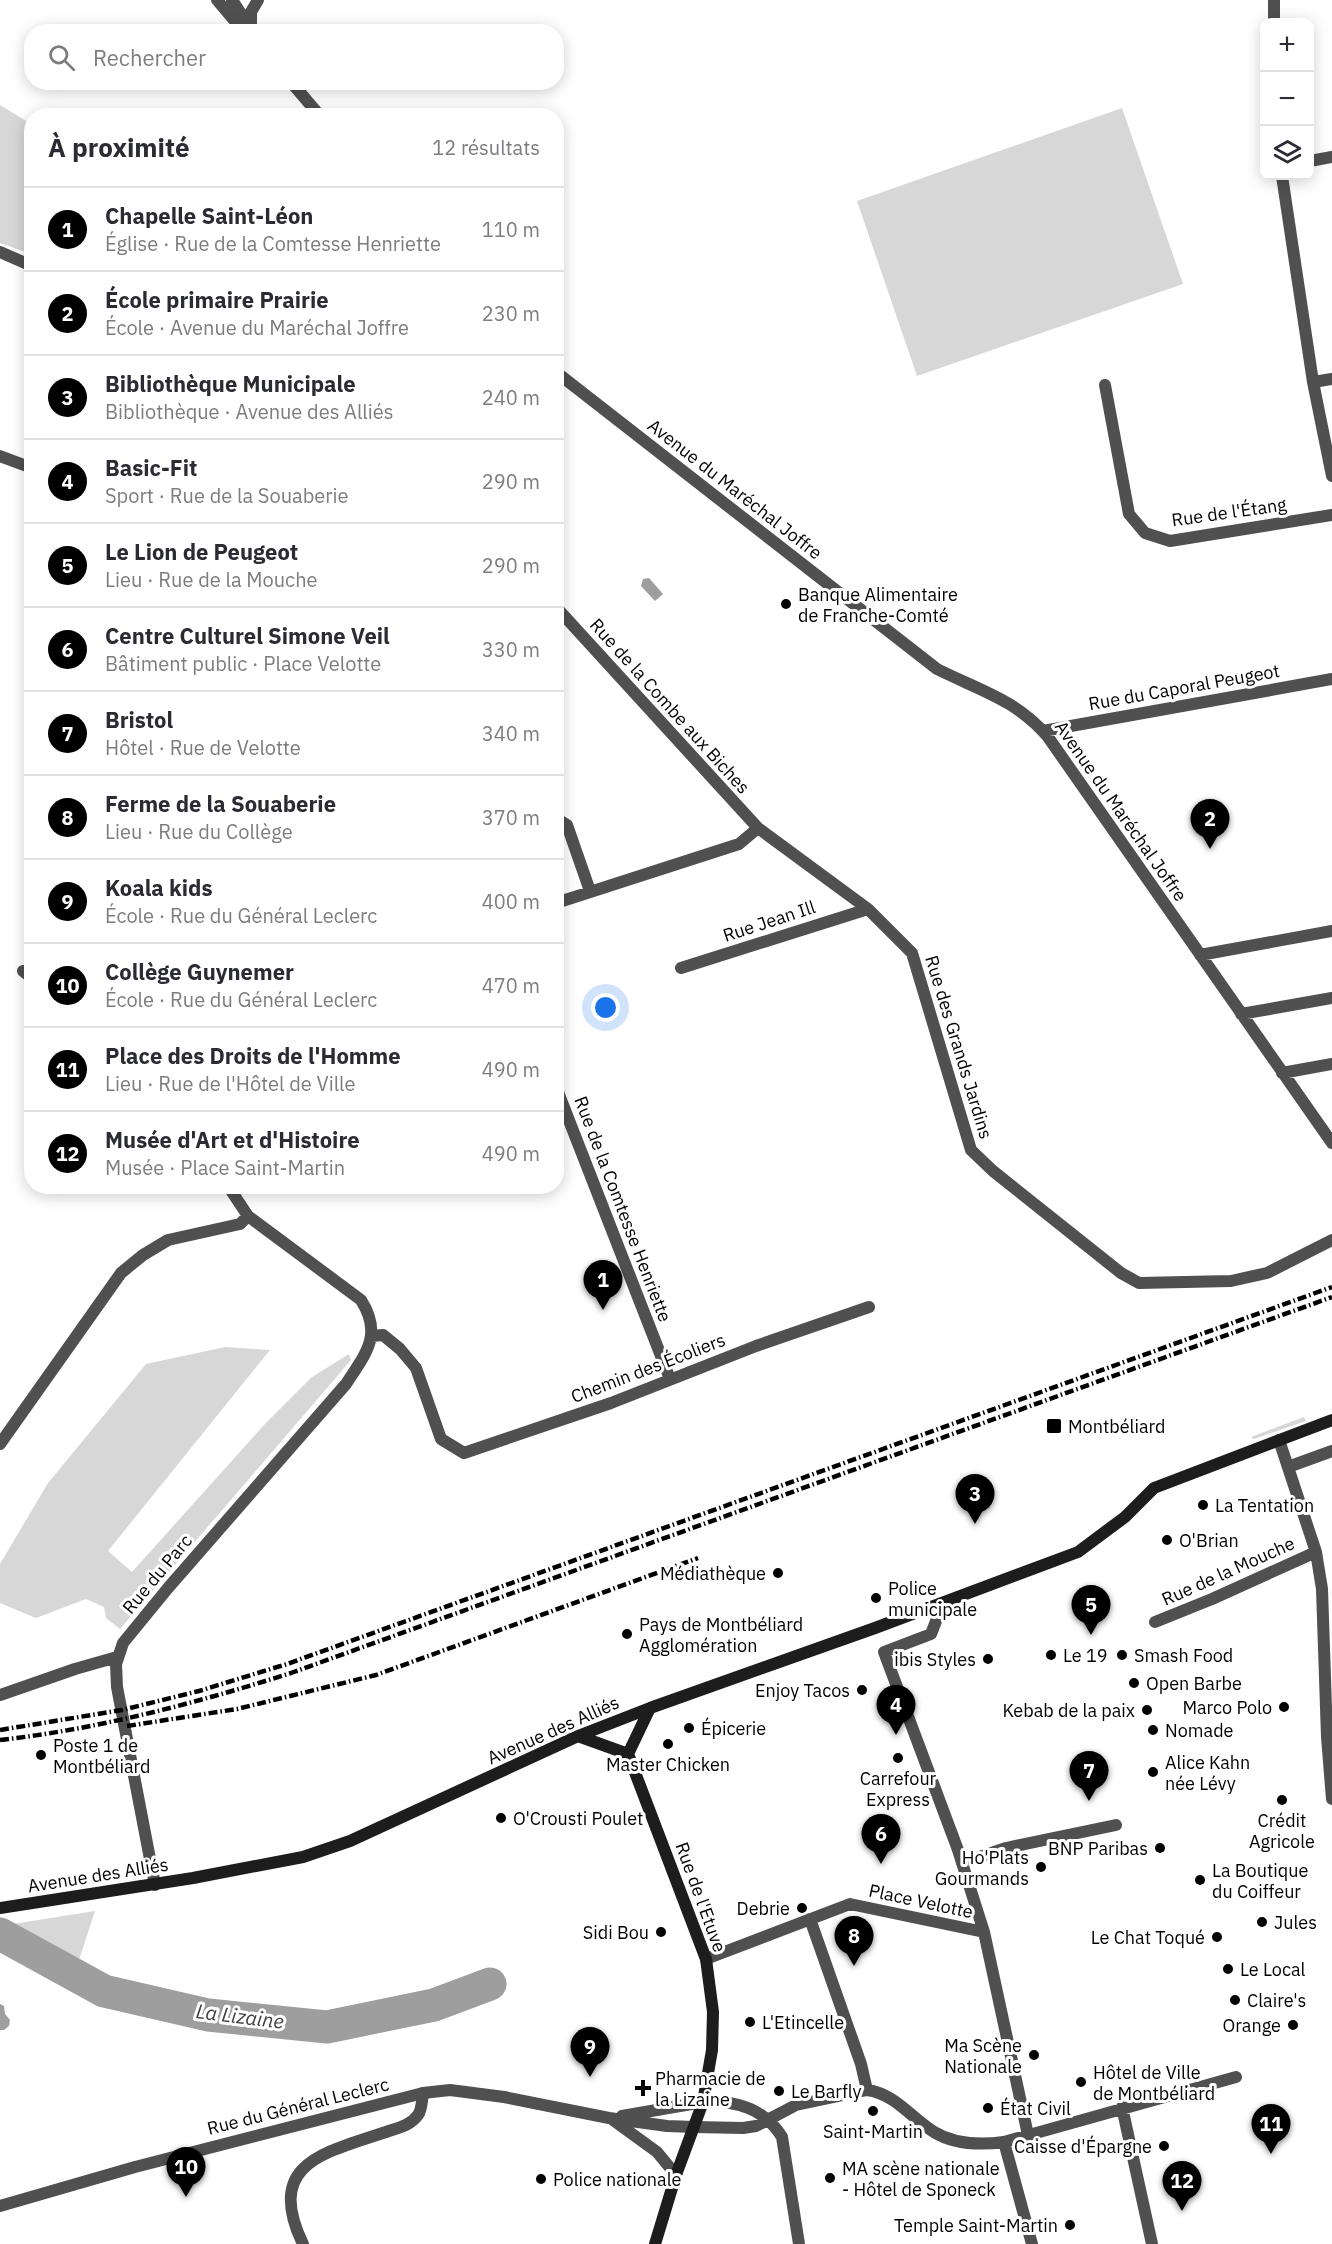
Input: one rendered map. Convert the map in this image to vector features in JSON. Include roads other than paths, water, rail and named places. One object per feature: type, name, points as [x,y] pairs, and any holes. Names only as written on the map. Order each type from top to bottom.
[{"type":"main road","name":"Avenue des Alliés","points":[[0,1908],[155,1885],[303,1857],[350,1841],[578,1736],[1078,1552],[1125,1517],[1154,1488],[1332,1420]]},
{"type":"main road","points":[[578,1736],[628,1754],[650,1708]]},
{"type":"main road","name":"Rue de l'Etuve","points":[[628,1754],[706,1959],[713,2012],[712,2050],[703,2102],[676,2175],[655,2244]]},
{"type":"street","points":[[250,24],[251,12],[258,0]]},
{"type":"street","points":[[1274,0],[1274,18]]},
{"type":"street","points":[[223,1],[244,24]]},
{"type":"street","points":[[298,90],[313,108]]},
{"type":"street","points":[[1314,159],[1332,157]]},
{"type":"street","points":[[1283,180],[1313,382],[1332,476]]},
{"type":"street","points":[[0,252],[24,262]]},
{"type":"street","name":"Avenue du Maréchal Joffre","points":[[564,378],[937,669],[960,681],[984,689],[1033,719],[1332,1143]]},
{"type":"street","points":[[1313,382],[1332,379]]},
{"type":"street","name":"Rue de l'Étang","points":[[1105,385],[1129,514],[1145,533],[1170,541],[1332,515]]},
{"type":"street","points":[[0,456],[24,465]]},
{"type":"street","name":"Rue de la Combe aux Biches","points":[[564,616],[758,828]]},
{"type":"street","name":"Rue du Caporal Peugeot","points":[[1043,731],[1332,679]]},
{"type":"street","points":[[564,823],[567,825],[590,891]]},
{"type":"street","points":[[564,900],[739,844],[758,828]]},
{"type":"street","name":"Rue des Grands Jardins","points":[[758,828],[868,909],[912,953],[971,1150],[993,1171],[1121,1273],[1138,1283],[1237,1281],[1276,1269],[1332,1240]]},
{"type":"street","name":"Rue Jean Ill","points":[[681,968],[868,909]]},
{"type":"street","points":[[1200,954],[1332,931]]},
{"type":"street","points":[[1241,1014],[1332,998]]},
{"type":"street","points":[[1282,1073],[1332,1064]]},
{"type":"street","name":"Rue de la Comtesse Henriette","points":[[564,1107],[670,1378]]},
{"type":"street","points":[[233,1194],[248,1216],[361,1300],[370,1314],[372,1336]]},
{"type":"street","points":[[0,1444],[121,1273],[143,1255],[168,1240],[240,1224],[248,1216]]},
{"type":"street","name":"Chemin des Écoliers","points":[[372,1336],[382,1335],[400,1349],[416,1368],[441,1439],[464,1453],[611,1403],[670,1378],[869,1307]]},
{"type":"street","name":"Rue du Parc","points":[[155,1885],[117,1687],[117,1657],[123,1643],[138,1623],[346,1384],[364,1356],[372,1336]]},
{"type":"street","points":[[1279,1440],[1327,1590],[1327,1737],[1332,1799]]},
{"type":"street","points":[[1288,1467],[1332,1451]]},
{"type":"street","name":"Rue de la Mouche","points":[[1155,1622],[1316,1552]]},
{"type":"street","points":[[943,1603],[931,1634],[884,1652],[962,1863],[984,1932],[1028,2135]]},
{"type":"street","points":[[0,1695],[117,1657]]},
{"type":"street","points":[[962,1863],[1006,1848],[1116,1825]]},
{"type":"street","name":"Place Velotte","points":[[810,1919],[850,1904],[984,1932]]},
{"type":"street","points":[[706,1959],[810,1919],[861,2064],[867,2090],[879,2091],[889,2096],[933,2132],[944,2138],[971,2144],[1004,2142],[1122,2107],[1236,2077]]},
{"type":"street","name":"Rue du Général Leclerc","points":[[0,2206],[135,2167],[423,2093],[450,2090],[504,2097],[609,2118],[667,2126],[743,2128],[756,2126],[796,2106],[867,2090]]},
{"type":"street","points":[[303,2244],[293,2223],[291,2209],[292,2189],[298,2173],[309,2162],[328,2152],[408,2125],[419,2114],[423,2093]]},
{"type":"street","name":"Rue du Général Leclerc","points":[[609,2118],[725,2100],[769,2119]]},
{"type":"street","points":[[1122,2107],[1152,2244]]},
{"type":"street","name":"Rue du Général Leclerc","points":[[609,2118],[657,2152],[676,2175]]},
{"type":"street","points":[[769,2119],[782,2137],[799,2244]]},
{"type":"street","points":[[1004,2142],[1032,2244]]},
{"type":"waterway","name":"La Lizaine","points":[[0,1934],[104,1991],[208,2015],[327,2027],[434,2005],[490,1984]]},
{"type":"railway","points":[[0,1730],[122,1710],[199,1691],[287,1664],[1332,1287]]},
{"type":"railway","points":[[0,1740],[74,1729],[147,1714],[291,1673],[1332,1297]]},
{"type":"railway","points":[[127,1726],[237,1709],[376,1675],[698,1558]]},
{"type":"place","name":"Banque Alimentaire de Franche-Comté","points":[[786,604]]},
{"type":"place","name":"École primaire Prairie","points":[[1210,849]]},
{"type":"place","name":"Chapelle Saint-Léon","points":[[603,1310]]},
{"type":"place","name":"Montbéliard","points":[[1054,1426]]},
{"type":"place","name":"La Tentation","points":[[1203,1505]]},
{"type":"place","name":"Bibliothèque Municipale","points":[[975,1524]]},
{"type":"place","name":"O'Brian","points":[[1167,1540]]},
{"type":"place","name":"Médiathèque","points":[[778,1573]]},
{"type":"place","name":"Police municipale","points":[[876,1598]]},
{"type":"place","name":"Pays de Montbéliard Agglomération","points":[[627,1634]]},
{"type":"place","name":"Le Lion de Peugeot","points":[[1091,1635]]},
{"type":"place","name":"Le 19","points":[[1051,1655]]},
{"type":"place","name":"Smash Food","points":[[1122,1655]]},
{"type":"place","name":"ibis Styles","points":[[988,1659]]},
{"type":"place","name":"Open Barbe","points":[[1134,1683]]},
{"type":"place","name":"Enjoy Tacos","points":[[862,1690]]},
{"type":"place","name":"Marco Polo","points":[[1284,1707]]},
{"type":"place","name":"Kebab de la paix","points":[[1147,1710]]},
{"type":"place","name":"Épicerie","points":[[689,1728]]},
{"type":"place","name":"Nomade","points":[[1153,1730]]},
{"type":"place","name":"Basic-Fit","points":[[896,1735]]},
{"type":"place","name":"Master Chicken","points":[[668,1744]]},
{"type":"place","name":"Poste 1 de Montbéliard","points":[[41,1755]]},
{"type":"place","name":"Carrefour Express","points":[[898,1758]]},
{"type":"place","name":"Alice Kahn née Lévy","points":[[1153,1772]]},
{"type":"place","name":"Crédit Agricole","points":[[1282,1800]]},
{"type":"place","name":"Bristol","points":[[1089,1801]]},
{"type":"place","name":"O'Crousti Poulet","points":[[501,1818]]},
{"type":"place","name":"BNP Paribas","points":[[1160,1848]]},
{"type":"place","name":"Centre Culturel Simone Veil","points":[[881,1864]]},
{"type":"place","name":"Ho'Plats Gourmands","points":[[1041,1867]]},
{"type":"place","name":"La Boutique du Coiffeur","points":[[1200,1880]]},
{"type":"place","name":"Debrie","points":[[802,1908]]},
{"type":"place","name":"Jules","points":[[1262,1922]]},
{"type":"place","name":"Sidi Bou","points":[[661,1932]]},
{"type":"place","name":"Le Chat Toqué","points":[[1217,1937]]},
{"type":"place","name":"Ferme de la Souaberie","points":[[854,1966]]},
{"type":"place","name":"Le Local","points":[[1228,1969]]},
{"type":"place","name":"Claire's","points":[[1235,2000]]},
{"type":"place","name":"L'Etincelle","points":[[750,2022]]},
{"type":"place","name":"Orange","points":[[1293,2025]]},
{"type":"place","name":"Ma Scène Nationale","points":[[1034,2055]]},
{"type":"place","name":"Koala kids","points":[[590,2077]]},
{"type":"place","name":"Hôtel de Ville de Montbéliard","points":[[1081,2082]]},
{"type":"place","name":"Pharmacie de la Lizaine","points":[[643,2088]]},
{"type":"place","name":"Le Barfly","points":[[779,2091]]},
{"type":"place","name":"État Civil","points":[[988,2108]]},
{"type":"place","name":"Saint-Martin","points":[[873,2111]]},
{"type":"place","name":"Caisse d'Épargne","points":[[1164,2146]]},
{"type":"place","name":"Place des Droits de l'Homme","points":[[1271,2154]]},
{"type":"place","name":"MA scène nationale - Hôtel de Sponeck","points":[[830,2178]]},
{"type":"place","name":"Police nationale","points":[[541,2179]]},
{"type":"place","name":"Collège Guynemer","points":[[186,2197]]},
{"type":"place","name":"Musée d'Art et d'Histoire","points":[[1182,2211]]},
{"type":"place","name":"Temple Saint-Martin","points":[[1070,2225]]}]
